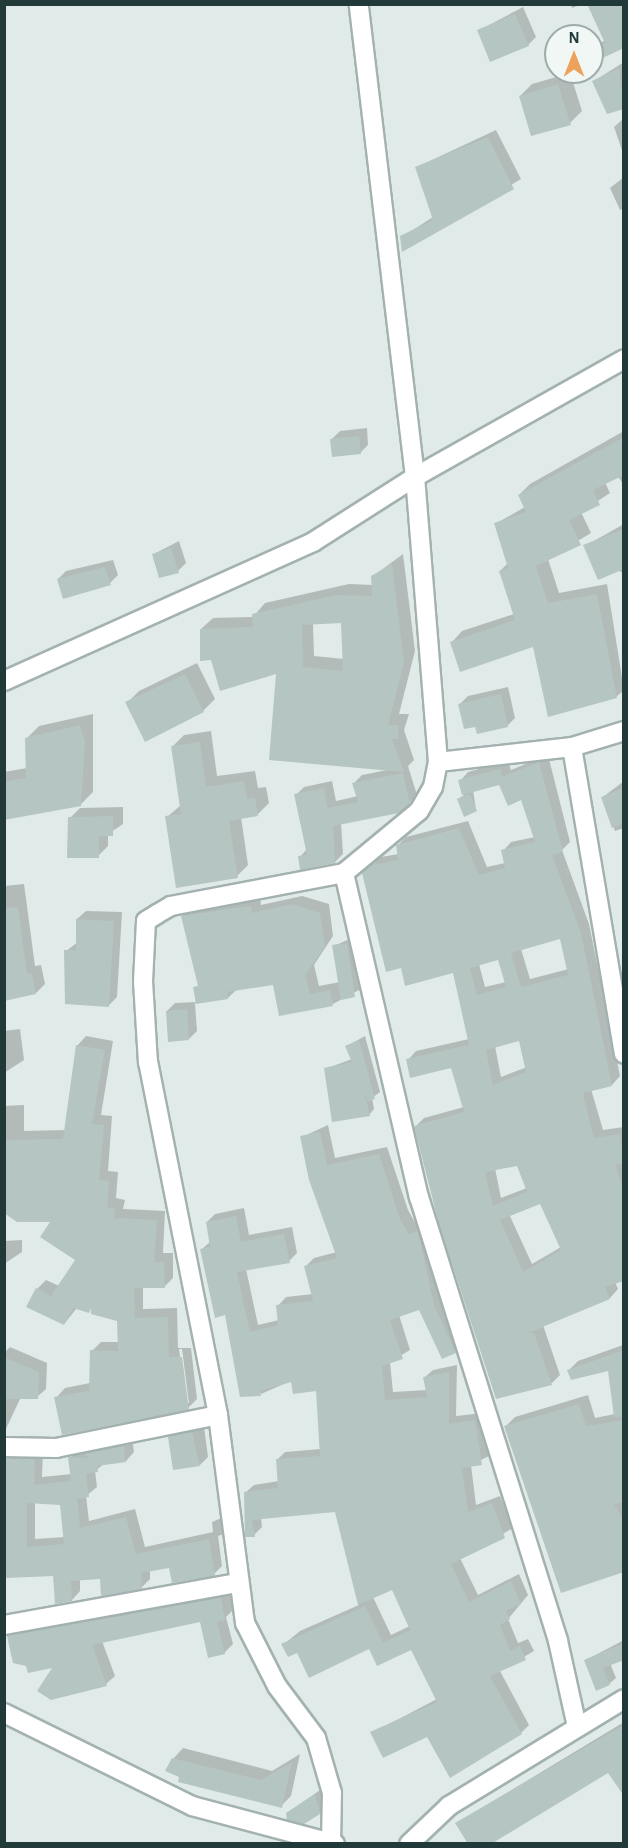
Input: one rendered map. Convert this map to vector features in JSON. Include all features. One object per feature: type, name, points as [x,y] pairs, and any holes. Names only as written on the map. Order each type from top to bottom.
[{"type":"street","points":[[4,1713],[192,1806],[332,1843],[332,1793],[316,1738],[272,1675],[245,1623],[237,1583],[218,1415],[148,1063],[143,982],[146,921],[171,906],[344,873],[419,811],[433,787],[438,762],[415,477],[358,4]]},
{"type":"street","points":[[4,681],[313,542],[415,477],[624,359]]},
{"type":"street","points":[[438,762],[572,747],[624,731]]},
{"type":"street","points":[[572,747],[624,1054]]},
{"type":"street","points":[[344,873],[420,1197],[558,1641],[578,1727]]},
{"type":"street","points":[[4,1447],[56,1448],[218,1415]]},
{"type":"street","points":[[4,1625],[237,1583]]},
{"type":"street","points":[[409,1844],[448,1806],[624,1699]]},
{"type":"building","points":[[587,4],[624,4],[624,48],[604,57],[604,24],[596,24]]},
{"type":"building","points":[[515,14],[529,46],[490,62],[477,30]]},
{"type":"building","points":[[619,68],[624,109],[607,114],[593,84],[604,84],[604,75]]},
{"type":"building","points":[[558,84],[571,125],[531,136],[519,96]]},
{"type":"building","points":[[488,137],[514,189],[402,252],[400,236],[433,220],[415,167]]},
{"type":"building","points":[[359,436],[361,454],[332,457],[330,439]]},
{"type":"building","points":[[624,437],[624,475],[593,490],[600,505],[569,520],[581,545],[536,566],[548,603],[597,594],[617,698],[548,717],[533,647],[460,672],[450,642],[515,620],[499,571],[508,568],[494,523],[526,512],[518,495]]},
{"type":"building","points":[[624,529],[624,569],[598,580],[583,545]]},
{"type":"building","points":[[171,548],[179,573],[159,578],[152,554]]},
{"type":"building","points":[[392,564],[404,663],[388,725],[398,725],[398,739],[392,739],[404,772],[269,760],[276,674],[220,691],[211,660],[200,661],[200,629],[253,627],[252,614],[336,595],[372,596],[371,576]],"holes":[[[341,623],[343,671],[303,667],[302,625]]]},
{"type":"building","points":[[105,567],[111,585],[63,599],[57,579]]},
{"type":"building","points":[[185,674],[204,712],[145,742],[125,702]]},
{"type":"building","points":[[501,694],[508,727],[477,734],[475,727],[464,729],[458,704]]},
{"type":"building","points":[[80,725],[85,742],[81,806],[4,820],[4,782],[26,778],[25,738]]},
{"type":"building","points":[[200,742],[206,787],[244,781],[247,799],[255,797],[258,816],[229,821],[238,878],[176,888],[165,816],[181,814],[171,746]]},
{"type":"building","points":[[539,762],[563,852],[552,855],[581,933],[612,1086],[584,1093],[584,1099],[594,1138],[620,1134],[624,1164],[615,1165],[624,1190],[624,1281],[605,1287],[610,1299],[528,1333],[534,1333],[552,1385],[496,1399],[439,1224],[414,1126],[464,1112],[451,1068],[410,1078],[406,1059],[469,1045],[453,973],[405,986],[401,968],[386,972],[362,873],[371,865],[398,860],[396,845],[459,828],[479,875],[505,868],[501,850],[535,842],[521,800],[508,806],[499,785],[462,795],[458,780],[500,769],[502,777]],"holes":[[[560,939],[568,975],[521,987],[511,953]],[[498,960],[506,987],[477,995],[470,968]],[[519,1041],[526,1072],[493,1085],[486,1050]],[[517,1166],[527,1192],[493,1206],[485,1172]],[[540,1204],[561,1250],[523,1272],[500,1220]]]},
{"type":"building","points":[[403,773],[410,804],[399,813],[333,826],[335,863],[300,870],[298,856],[307,855],[294,794],[324,788],[328,808],[358,802],[352,783]]},
{"type":"building","points":[[624,788],[624,823],[612,828],[601,797]]},
{"type":"building","points":[[470,794],[477,811],[464,817],[457,799]]},
{"type":"building","points":[[113,816],[113,836],[99,836],[99,858],[67,858],[68,817]]},
{"type":"building","points":[[292,904],[320,913],[325,947],[305,975],[310,994],[330,990],[333,1006],[279,1016],[273,985],[227,992],[228,999],[196,1004],[193,987],[198,986],[181,916],[251,906],[252,913]]},
{"type":"building","points":[[18,907],[27,974],[32,973],[36,994],[4,1001],[4,908]]},
{"type":"building","points":[[76,919],[114,921],[109,1007],[65,1004],[64,950],[76,950]]},
{"type":"building","points":[[347,943],[355,997],[341,1000],[332,945]]},
{"type":"building","points":[[187,1009],[189,1040],[168,1042],[166,1011]]},
{"type":"building","points":[[359,1040],[375,1099],[368,1101],[364,1091],[370,1116],[332,1122],[324,1068],[352,1062],[345,1046]]},
{"type":"building","points":[[76,1045],[105,1050],[92,1124],[104,1125],[99,1180],[109,1181],[107,1207],[116,1209],[114,1218],[157,1220],[154,1262],[164,1262],[165,1288],[134,1288],[135,1318],[168,1317],[169,1357],[182,1357],[189,1410],[62,1435],[54,1397],[89,1391],[90,1350],[118,1351],[117,1321],[91,1314],[91,1308],[89,1313],[73,1308],[64,1325],[26,1307],[36,1288],[51,1296],[75,1260],[40,1237],[50,1222],[17,1222],[4,1213],[4,1140],[63,1139]]},
{"type":"building","points":[[320,1132],[327,1165],[379,1154],[400,1219],[409,1234],[418,1231],[434,1305],[456,1353],[442,1359],[419,1310],[390,1320],[403,1359],[382,1366],[385,1400],[427,1397],[423,1377],[449,1372],[449,1424],[475,1420],[482,1465],[462,1468],[468,1512],[492,1503],[505,1538],[451,1564],[469,1602],[511,1581],[521,1604],[506,1611],[510,1619],[500,1625],[510,1651],[520,1646],[526,1660],[490,1676],[522,1734],[450,1778],[427,1737],[383,1758],[370,1732],[437,1702],[411,1650],[377,1666],[369,1649],[309,1678],[297,1653],[288,1657],[281,1644],[365,1606],[383,1643],[410,1630],[392,1590],[358,1605],[335,1512],[252,1520],[255,1537],[245,1537],[244,1492],[278,1488],[276,1459],[320,1456],[316,1391],[293,1394],[291,1382],[260,1391],[261,1396],[240,1397],[225,1315],[215,1318],[200,1249],[210,1247],[206,1222],[236,1216],[241,1242],[284,1234],[290,1263],[237,1272],[250,1332],[278,1325],[276,1305],[313,1301],[304,1266],[337,1258],[309,1180],[300,1136]]},
{"type":"building","points":[[624,1350],[624,1417],[614,1417],[608,1371],[571,1380],[567,1370]]},
{"type":"building","points":[[4,1357],[39,1372],[38,1399],[4,1399]]},
{"type":"building","points":[[579,1404],[586,1426],[624,1420],[624,1502],[614,1504],[624,1521],[624,1572],[561,1593],[504,1426]]},
{"type":"building","points":[[192,1432],[200,1466],[173,1470],[168,1437]]},
{"type":"building","points":[[124,1446],[126,1462],[97,1466],[98,1472],[86,1474],[89,1497],[77,1499],[80,1528],[126,1517],[136,1554],[209,1539],[215,1576],[172,1583],[169,1568],[141,1573],[142,1589],[101,1596],[100,1579],[71,1581],[72,1601],[55,1604],[53,1576],[6,1578],[4,1458],[35,1459],[34,1485],[71,1481],[68,1457],[88,1458],[84,1454]],"holes":[[[27,1503],[60,1505],[64,1544],[27,1547]]]},
{"type":"building","points":[[221,1598],[225,1620],[217,1622],[225,1654],[208,1658],[200,1622],[92,1645],[107,1686],[51,1700],[37,1691],[52,1668],[28,1673],[26,1666],[13,1663],[7,1636]]},
{"type":"building","points":[[624,1643],[624,1660],[603,1668],[610,1685],[596,1691],[584,1660]]},
{"type":"building","points":[[624,1725],[624,1796],[608,1773],[491,1844],[468,1844],[455,1823]]},
{"type":"building","points":[[172,1758],[261,1780],[292,1762],[282,1808],[178,1782],[179,1777],[165,1771]]},
{"type":"building","points":[[315,1794],[320,1814],[304,1824],[287,1820],[286,1813]]}]
